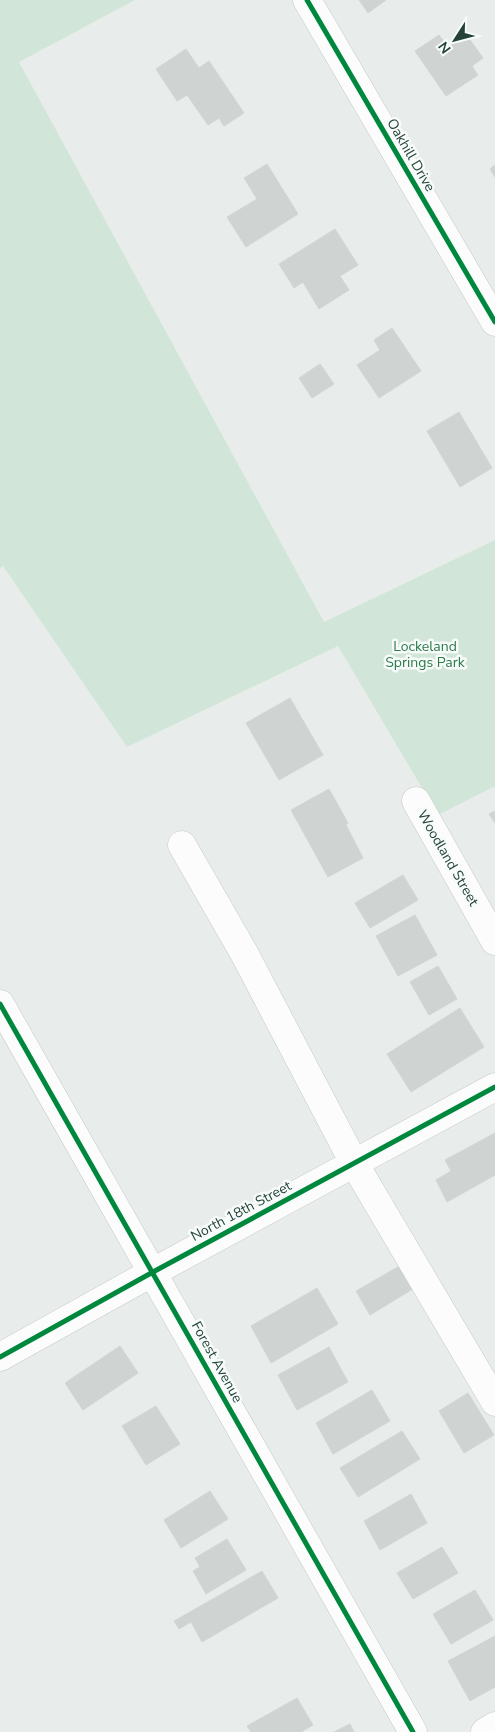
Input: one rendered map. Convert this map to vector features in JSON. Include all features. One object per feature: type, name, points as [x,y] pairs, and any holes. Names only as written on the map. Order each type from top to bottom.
[{"type":"street","name":"Oakhill Drive","points":[[307,0],[495,322]]},
{"type":"street","name":"Woodland Street","points":[[416,802],[495,941]]},
{"type":"street","points":[[182,845],[244,953],[354,1162],[495,1402]]},
{"type":"street","name":"Forest Avenue","points":[[0,1004],[413,1732]]},
{"type":"street","name":"North 18th Street","points":[[0,1357],[354,1162],[495,1087]]},
{"type":"street","points":[[485,1732],[495,1726]]},
{"type":"green space","name":"Lockeland Springs Park","points":[[0,0],[135,0],[19,62],[324,622],[495,540],[495,786],[438,815],[338,646],[127,747],[3,566],[0,568]]},
{"type":"building","points":[[359,0],[386,0],[368,13]]},
{"type":"building","points":[[465,33],[483,58],[472,66],[478,75],[446,96],[415,51],[439,35],[447,46]]},
{"type":"building","points":[[186,49],[199,68],[209,61],[244,113],[224,126],[219,118],[208,125],[187,95],[177,101],[156,69]]},
{"type":"building","points":[[267,164],[298,214],[246,247],[227,217],[257,199],[244,178]]},
{"type":"building","points":[[495,165],[495,177],[490,169]]},
{"type":"building","points":[[335,229],[358,265],[340,276],[349,290],[319,309],[303,282],[294,288],[279,264]]},
{"type":"building","points":[[392,328],[421,371],[379,398],[357,365],[380,350],[374,340]]},
{"type":"building","points":[[320,364],[334,384],[312,398],[299,378]]},
{"type":"building","points":[[459,412],[492,468],[460,487],[427,431]]},
{"type":"building","points":[[290,698],[323,755],[279,780],[246,723]]},
{"type":"building","points":[[329,789],[348,823],[346,825],[363,858],[328,877],[291,810]]},
{"type":"building","points":[[495,811],[495,823],[489,814]]},
{"type":"building","points":[[403,875],[418,900],[370,928],[355,903]]},
{"type":"building","points":[[415,915],[437,955],[398,976],[376,936]]},
{"type":"building","points":[[438,966],[457,999],[429,1015],[410,982]]},
{"type":"building","points":[[460,1008],[484,1047],[411,1092],[387,1054]]},
{"type":"building","points":[[495,1133],[495,1175],[447,1202],[436,1180],[451,1171],[445,1160]]},
{"type":"building","points":[[403,1264],[416,1287],[370,1315],[356,1291]]},
{"type":"building","points":[[317,1288],[338,1324],[271,1363],[251,1326]]},
{"type":"building","points":[[120,1346],[138,1373],[83,1410],[65,1383]]},
{"type":"building","points":[[329,1347],[348,1382],[297,1410],[278,1375]]},
{"type":"building","points":[[372,1390],[390,1421],[333,1454],[316,1423]]},
{"type":"building","points":[[468,1393],[494,1435],[464,1453],[439,1411]]},
{"type":"building","points":[[156,1406],[180,1444],[146,1465],[122,1426]]},
{"type":"building","points":[[402,1431],[420,1459],[358,1497],[340,1468]]},
{"type":"building","points":[[210,1491],[228,1519],[181,1548],[164,1520]]},
{"type":"building","points":[[411,1494],[427,1523],[380,1550],[364,1521]]},
{"type":"building","points":[[227,1539],[246,1570],[206,1594],[193,1571],[200,1567],[195,1558]]},
{"type":"building","points":[[442,1547],[458,1573],[413,1599],[397,1573]]},
{"type":"building","points":[[262,1571],[278,1598],[202,1642],[191,1622],[179,1629],[174,1621]]},
{"type":"building","points":[[475,1590],[493,1620],[451,1644],[433,1614]]},
{"type":"building","points":[[495,1636],[495,1687],[470,1701],[448,1661]]},
{"type":"building","points":[[297,1698],[313,1725],[301,1732],[251,1732],[247,1726]]},
{"type":"building","points":[[350,1724],[354,1732],[334,1732]]},
{"type":"cycle path","points":[[307,0],[495,322]]},
{"type":"cycle path","points":[[0,1004],[413,1732]]},
{"type":"cycle path","points":[[0,1357],[495,1087]]}]
